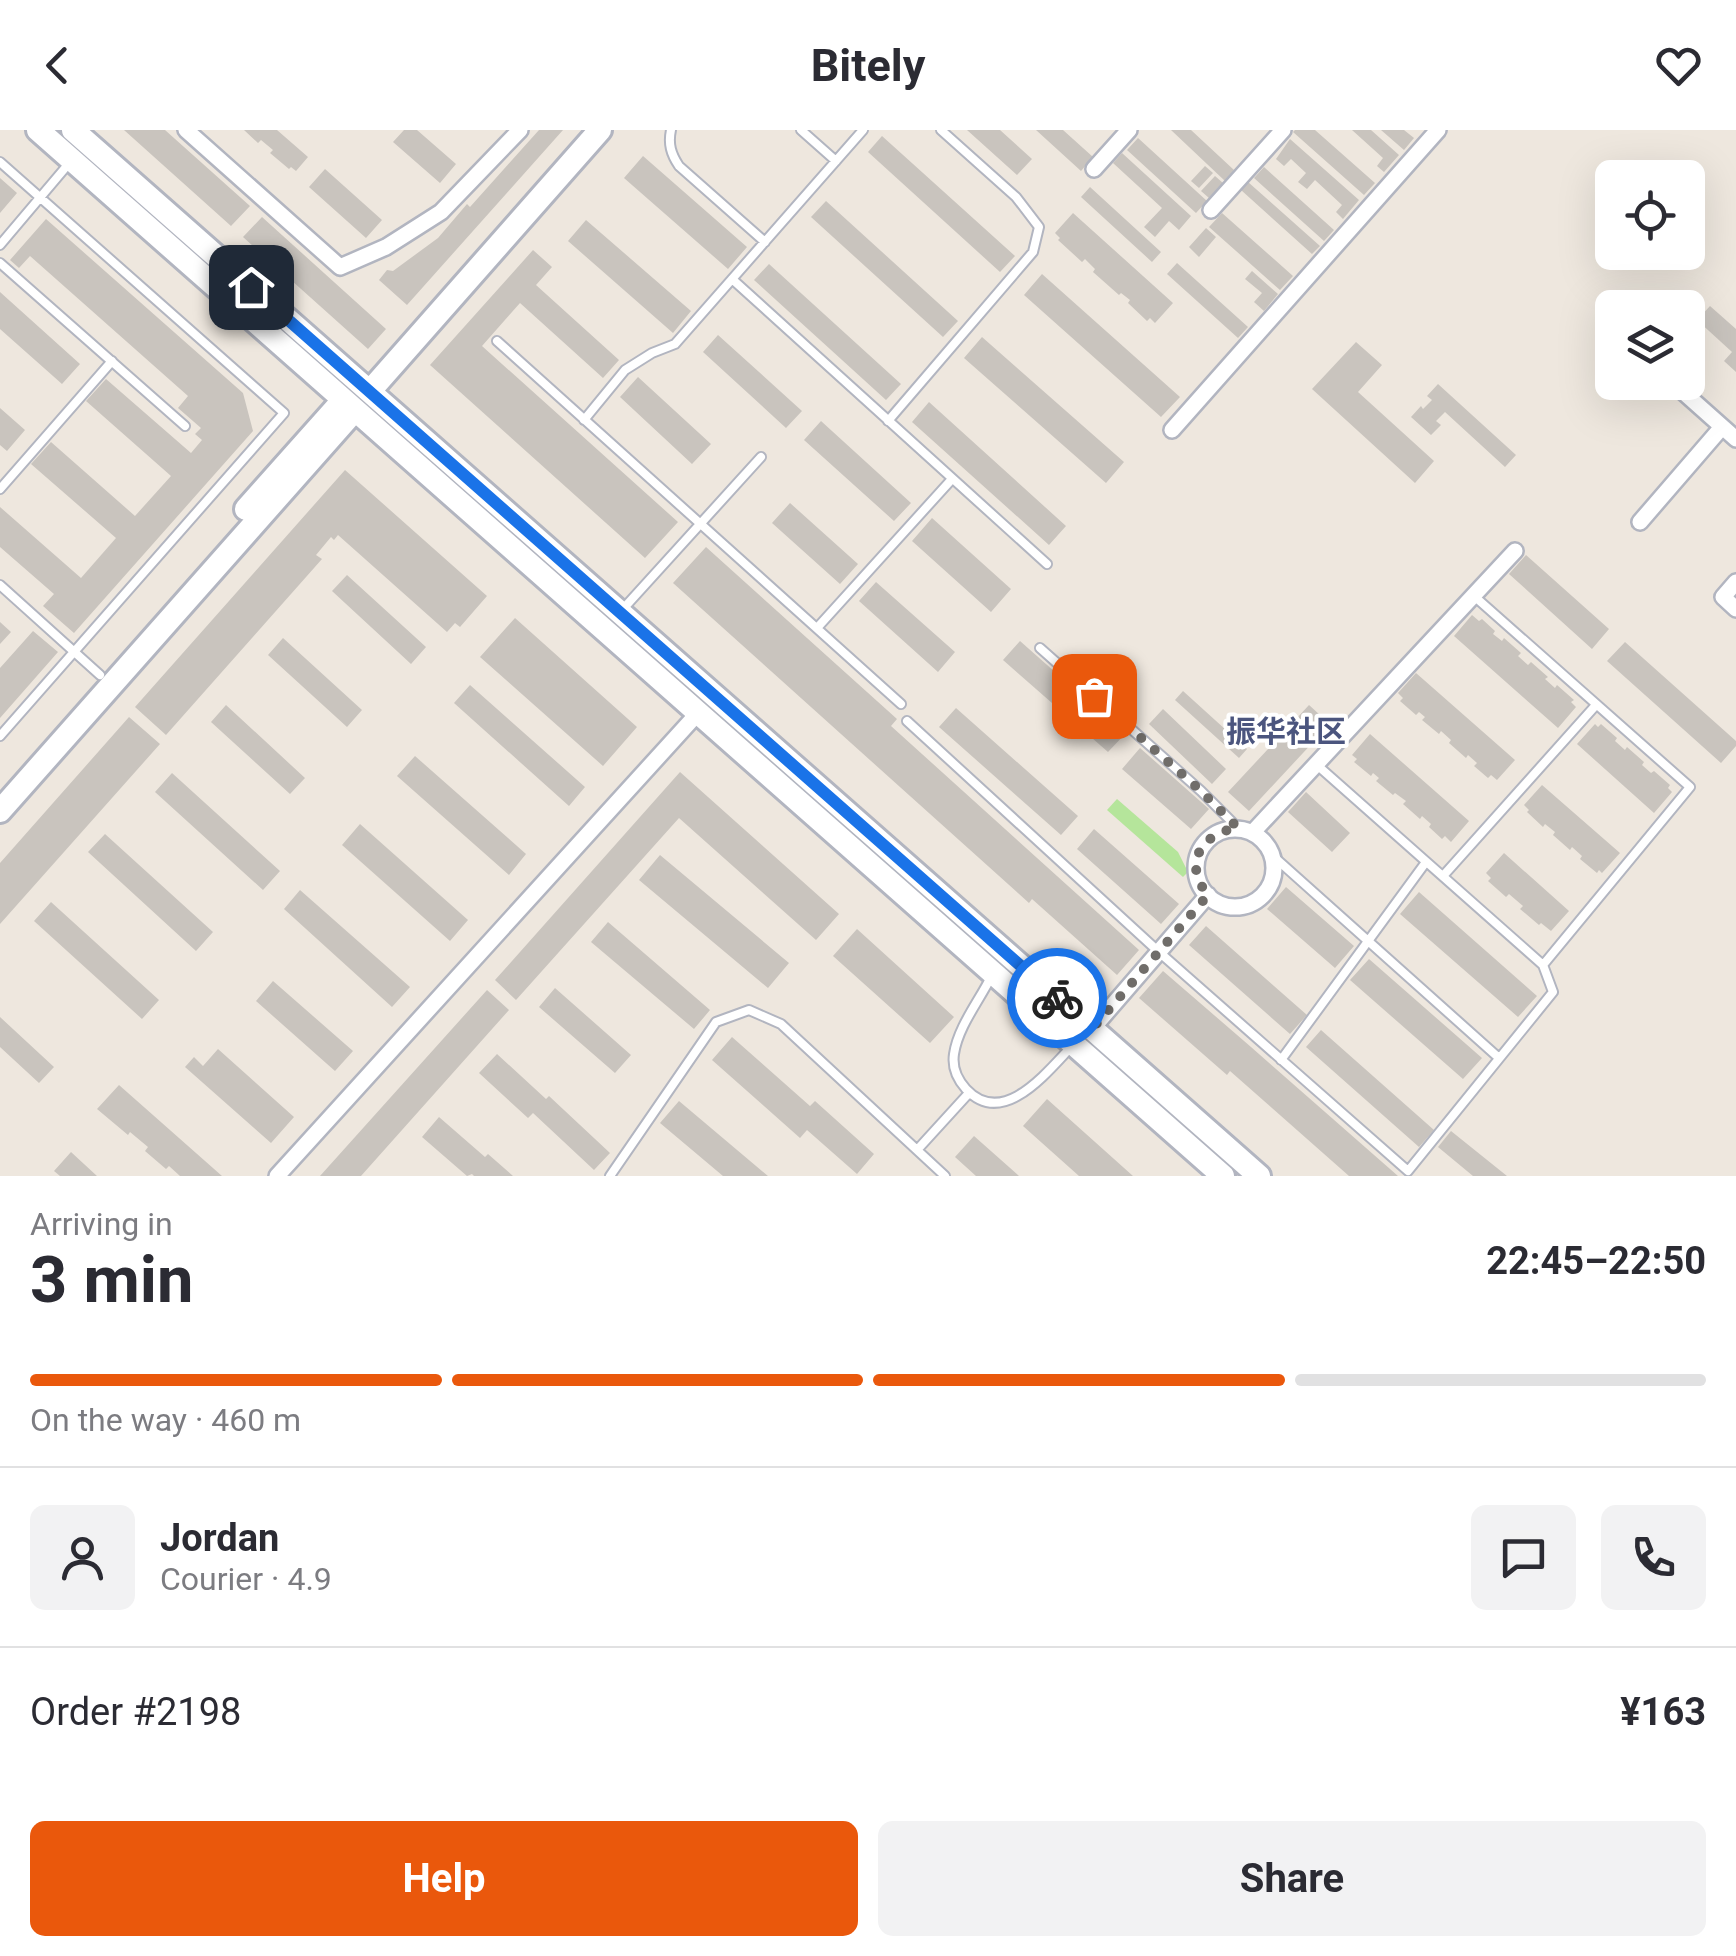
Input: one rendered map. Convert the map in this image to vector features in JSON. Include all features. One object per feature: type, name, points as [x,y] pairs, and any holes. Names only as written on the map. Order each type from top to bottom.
[{"type":"main road","points":[[38,130],[994,973],[1083,1036],[1259,1176]]},
{"type":"main road","points":[[74,130],[620,612],[1083,1036],[1223,1176]]},
{"type":"main road","points":[[370,391],[600,130]]},
{"type":"main road","points":[[0,788],[349,405]]},
{"type":"main road","points":[[0,812],[349,405]]},
{"type":"street","points":[[186,130],[340,267],[386,246],[441,212],[520,130]]},
{"type":"street","points":[[1094,169],[1129,130]]},
{"type":"street","points":[[1212,210],[1282,130]]},
{"type":"street","points":[[1172,430],[1438,130]]},
{"type":"street","points":[[1692,400],[1736,439]]},
{"type":"street","points":[[1640,522],[1722,427]]},
{"type":"street","points":[[1246,830],[1317,765],[1515,551]]},
{"type":"street","points":[[1736,582],[1723,597],[1736,608]]},
{"type":"street","points":[[277,1176],[698,712]]},
{"type":"street","points":[[1222,830],[1246,830],[1266,842],[1273,856],[1270,887],[1246,906],[1217,903],[1198,880],[1199,851],[1208,838],[1222,830]]},
{"type":"street","points":[[1083,1036],[1208,895]]},
{"type":"lane","points":[[671,130],[669,140],[679,166],[765,242]]},
{"type":"lane","points":[[800,130],[836,161]]},
{"type":"lane","points":[[584,420],[626,370],[674,344],[863,130]]},
{"type":"lane","points":[[888,420],[1033,252],[1038,227],[1016,197],[941,130]]},
{"type":"lane","points":[[0,246],[72,160]]},
{"type":"lane","points":[[0,162],[284,413],[0,736]]},
{"type":"lane","points":[[0,262],[185,426]]},
{"type":"lane","points":[[732,279],[1046,564]]},
{"type":"lane","points":[[496,341],[901,704]]},
{"type":"lane","points":[[0,489],[112,362]]},
{"type":"lane","points":[[620,612],[760,457]]},
{"type":"lane","points":[[817,628],[952,478]]},
{"type":"lane","points":[[0,585],[100,675]]},
{"type":"lane","points":[[1474,596],[1690,787],[1542,965]]},
{"type":"lane","points":[[1040,648],[1246,830]]},
{"type":"lane","points":[[1442,876],[1596,704]]},
{"type":"lane","points":[[908,722],[1158,952],[1408,1171],[1553,992],[1542,965],[1317,765]]},
{"type":"lane","points":[[1273,856],[1499,1058]]},
{"type":"lane","points":[[1281,1060],[1426,862]]},
{"type":"lane","points":[[994,973],[962,1030],[954,1055],[956,1078],[969,1093],[990,1102],[1013,1100],[1032,1087],[1083,1036]]},
{"type":"lane","points":[[610,1176],[716,1022],[749,1010],[781,1024],[945,1176]]},
{"type":"lane","points":[[916,1150],[969,1093]]},
{"type":"green space","points":[[1117,799],[1178,852],[1188,872],[1183,877],[1107,810]]},
{"type":"building","points":[[124,130],[165,130],[250,206],[231,226]]},
{"type":"building","points":[[244,130],[277,130],[308,157],[296,171],[289,169],[270,153],[273,150]]},
{"type":"building","points":[[404,130],[417,130],[456,164],[440,183],[393,142]]},
{"type":"building","points":[[539,130],[563,130],[407,305],[379,280],[387,270],[393,271],[438,238]]},
{"type":"building","points":[[967,130],[1000,130],[1032,159],[1017,175]]},
{"type":"building","points":[[1036,130],[1063,130],[1093,157],[1081,171]]},
{"type":"building","points":[[1171,130],[1191,130],[1234,170],[1225,181]]},
{"type":"building","points":[[1295,130],[1315,130],[1375,183],[1364,195]]},
{"type":"building","points":[[1352,130],[1371,130],[1399,155],[1384,172],[1377,166],[1383,158]]},
{"type":"building","points":[[1381,130],[1404,130],[1414,138],[1404,150]]},
{"type":"building","points":[[882,136],[1015,256],[1000,272],[868,152]]},
{"type":"building","points":[[1138,138],[1207,201],[1196,213],[1127,150]]},
{"type":"building","points":[[1290,139],[1359,200],[1343,219],[1336,212],[1342,205],[1315,180],[1307,189],[1298,182],[1306,173],[1291,159],[1284,166],[1276,159]]},
{"type":"building","points":[[1122,153],[1191,216],[1179,230],[1169,221],[1155,237],[1144,227],[1162,208],[1113,163]]},
{"type":"building","points":[[643,156],[747,247],[728,269],[624,178]]},
{"type":"building","points":[[1205,166],[1213,173],[1199,188],[1191,181]]},
{"type":"building","points":[[1264,167],[1334,230],[1324,241],[1254,178]]},
{"type":"building","points":[[325,169],[382,220],[366,238],[309,187]]},
{"type":"building","points":[[1215,176],[1223,183],[1209,198],[1201,191]]},
{"type":"building","points":[[0,178],[17,193],[0,213]]},
{"type":"building","points":[[1248,182],[1320,246],[1312,254],[1241,190]]},
{"type":"building","points":[[1090,187],[1161,252],[1152,262],[1081,197]]},
{"type":"building","points":[[826,201],[958,321],[943,337],[811,217]]},
{"type":"building","points":[[1073,213],[1173,303],[1155,323],[1150,318],[1147,321],[1128,303],[1130,300],[1093,272],[1095,269],[1085,259],[1082,262],[1058,240],[1055,233]]},
{"type":"building","points":[[1222,213],[1293,276],[1280,290],[1209,227]]},
{"type":"building","points":[[262,217],[386,329],[368,349],[243,237]]},
{"type":"building","points":[[46,219],[243,393],[253,431],[74,633],[43,606],[54,594],[0,547],[0,507],[81,578],[116,538],[31,464],[51,442],[135,516],[171,476],[86,401],[106,379],[191,453],[202,440],[195,434],[201,428],[178,408],[188,396],[30,256],[19,268],[10,260]]},
{"type":"building","points":[[586,220],[691,311],[673,333],[568,241]]},
{"type":"building","points":[[1206,228],[1216,237],[1199,257],[1189,247]]},
{"type":"building","points":[[533,250],[552,267],[536,285],[619,360],[603,378],[520,303],[482,346],[678,522],[645,558],[430,365]]},
{"type":"building","points":[[1177,263],[1248,327],[1238,338],[1167,274]]},
{"type":"building","points":[[769,264],[901,384],[886,400],[754,280]]},
{"type":"building","points":[[1252,271],[1278,294],[1264,311],[1254,302],[1262,293],[1245,279]]},
{"type":"building","points":[[1042,274],[1180,397],[1161,417],[1024,295]]},
{"type":"building","points":[[0,292],[80,364],[62,384],[0,329]]},
{"type":"building","points":[[1710,306],[1736,329],[1736,372],[1724,361],[1732,352],[1705,327],[1705,311]]},
{"type":"building","points":[[718,335],[802,411],[786,428],[703,352]]},
{"type":"building","points":[[982,337],[1124,462],[1106,483],[964,358]]},
{"type":"building","points":[[1356,342],[1382,365],[1358,392],[1434,461],[1415,483],[1312,389]]},
{"type":"building","points":[[638,377],[711,444],[692,464],[620,397]]},
{"type":"building","points":[[1438,384],[1516,455],[1505,467],[1445,412],[1436,421],[1441,425],[1431,435],[1411,417],[1432,400],[1427,396]]},
{"type":"building","points":[[929,402],[1066,526],[1049,545],[912,422]]},
{"type":"building","points":[[0,408],[25,430],[7,451],[0,445]]},
{"type":"building","points":[[821,421],[911,503],[894,521],[804,440]]},
{"type":"building","points":[[345,470],[487,596],[460,627],[455,623],[447,632],[338,535],[334,540],[331,537],[316,555],[322,559],[166,735],[135,707]]},
{"type":"building","points":[[790,503],[858,564],[840,584],[772,523]]},
{"type":"building","points":[[932,518],[1011,589],[991,612],[912,541]]},
{"type":"building","points":[[706,547],[897,719],[891,726],[1139,950],[1117,975],[1032,899],[1029,903],[673,583]]},
{"type":"building","points":[[1526,555],[1609,629],[1592,649],[1509,574]]},
{"type":"building","points":[[347,575],[426,647],[411,664],[332,591]]},
{"type":"building","points":[[876,582],[955,652],[938,672],[859,601]]},
{"type":"building","points":[[1472,615],[1482,619],[1495,631],[1493,634],[1521,653],[1518,656],[1528,665],[1531,662],[1555,688],[1557,685],[1574,700],[1571,702],[1576,707],[1558,728],[1454,636]]},
{"type":"building","points":[[515,618],[637,727],[603,766],[480,657]]},
{"type":"building","points":[[0,622],[11,632],[0,644]]},
{"type":"building","points":[[33,631],[58,652],[0,718],[0,668]]},
{"type":"building","points":[[283,638],[362,710],[347,727],[268,655]]},
{"type":"building","points":[[1020,641],[1125,734],[1108,752],[1003,660]]},
{"type":"building","points":[[1625,642],[1736,741],[1721,763],[1607,661]]},
{"type":"building","points":[[1416,673],[1515,760],[1497,780],[1491,775],[1488,778],[1441,731],[1439,734],[1422,720],[1425,717],[1419,712],[1416,715],[1400,701],[1403,698],[1398,693]]},
{"type":"building","points":[[470,685],[585,787],[569,806],[454,703]]},
{"type":"building","points":[[1183,691],[1247,749],[1239,758],[1175,700]]},
{"type":"building","points":[[226,705],[305,778],[290,794],[211,722]]},
{"type":"building","points":[[1309,705],[1330,724],[1249,811],[1228,792]]},
{"type":"building","points":[[956,708],[1078,816],[1061,835],[939,727]]},
{"type":"building","points":[[1163,709],[1226,769],[1212,784],[1149,724]]},
{"type":"building","points":[[129,717],[160,744],[0,924],[0,863]]},
{"type":"building","points":[[1595,724],[1601,724],[1651,773],[1654,771],[1670,785],[1672,792],[1654,813],[1577,744]]},
{"type":"building","points":[[1370,734],[1469,821],[1451,842],[1445,836],[1442,839],[1429,827],[1431,824],[1403,804],[1406,801],[1376,781],[1379,778],[1373,773],[1371,776],[1354,762],[1357,759],[1352,755]]},
{"type":"building","points":[[1140,748],[1209,809],[1191,829],[1122,769]]},
{"type":"building","points":[[415,756],[526,854],[509,875],[397,776]]},
{"type":"building","points":[[680,772],[839,914],[816,940],[679,818],[516,1000],[495,980]]},
{"type":"building","points":[[172,773],[280,871],[263,890],[155,792]]},
{"type":"building","points":[[1542,785],[1620,853],[1602,873],[1597,873],[1572,847],[1570,850],[1553,835],[1555,832],[1527,812],[1524,805]]},
{"type":"building","points":[[1306,792],[1350,833],[1332,852],[1288,812]]},
{"type":"building","points":[[360,824],[468,920],[450,941],[342,845]]},
{"type":"building","points":[[1094,829],[1179,904],[1161,924],[1077,849]]},
{"type":"building","points":[[105,834],[213,932],[196,951],[88,852]]},
{"type":"building","points":[[1504,853],[1569,911],[1551,931],[1488,881],[1491,878],[1486,873]]},
{"type":"building","points":[[660,855],[789,963],[768,988],[639,880]]},
{"type":"building","points":[[1286,887],[1354,946],[1335,968],[1267,909]]},
{"type":"building","points":[[300,890],[410,987],[392,1007],[284,909]]},
{"type":"building","points":[[1419,892],[1537,996],[1518,1017],[1400,914]]},
{"type":"building","points":[[51,902],[159,1000],[142,1019],[34,921]]},
{"type":"building","points":[[608,922],[710,1010],[694,1029],[591,942]]},
{"type":"building","points":[[1206,926],[1307,1015],[1290,1034],[1189,945]]},
{"type":"building","points":[[857,929],[954,1017],[930,1043],[833,956]]},
{"type":"building","points":[[1369,959],[1482,1058],[1463,1079],[1350,980]]},
{"type":"building","points":[[1163,971],[1398,1176],[1349,1176],[1230,1071],[1227,1075],[1139,998]]},
{"type":"building","points":[[273,981],[353,1051],[335,1071],[256,1001]]},
{"type":"building","points":[[555,988],[631,1055],[615,1073],[539,1007]]},
{"type":"building","points":[[487,990],[509,1010],[361,1176],[320,1176]]},
{"type":"building","points":[[0,1017],[54,1067],[39,1083],[0,1047]]},
{"type":"building","points":[[1321,1030],[1434,1130],[1419,1147],[1306,1047]]},
{"type":"building","points":[[732,1037],[810,1106],[815,1101],[874,1154],[857,1174],[807,1130],[800,1138],[712,1060]]},
{"type":"building","points":[[218,1049],[294,1117],[271,1143],[185,1067],[194,1057],[203,1066]]},
{"type":"building","points":[[497,1054],[610,1153],[594,1170],[533,1113],[528,1118],[479,1073]]},
{"type":"building","points":[[119,1085],[222,1176],[180,1176],[169,1166],[166,1169],[145,1151],[148,1147],[97,1109]]},
{"type":"building","points":[[1047,1099],[1133,1176],[1079,1176],[1023,1126]]},
{"type":"building","points":[[679,1101],[768,1176],[723,1176],[660,1123]]},
{"type":"building","points":[[439,1117],[513,1176],[467,1176],[422,1137]]},
{"type":"building","points":[[1451,1131],[1507,1176],[1473,1176],[1438,1147]]},
{"type":"building","points":[[974,1136],[1019,1176],[976,1176],[955,1157]]},
{"type":"building","points":[[71,1152],[97,1176],[60,1176],[54,1171]]},
{"type":"way so far","points":[[1057,998],[1092,1029],[1208,895],[1198,880],[1196,866],[1199,851],[1208,838],[1222,830],[1238,828],[1094,696]]},
{"type":"district","name":"振华社区","points":[[1286,732]]},
{"type":"route","points":[[251,287],[1057,998]]}]
